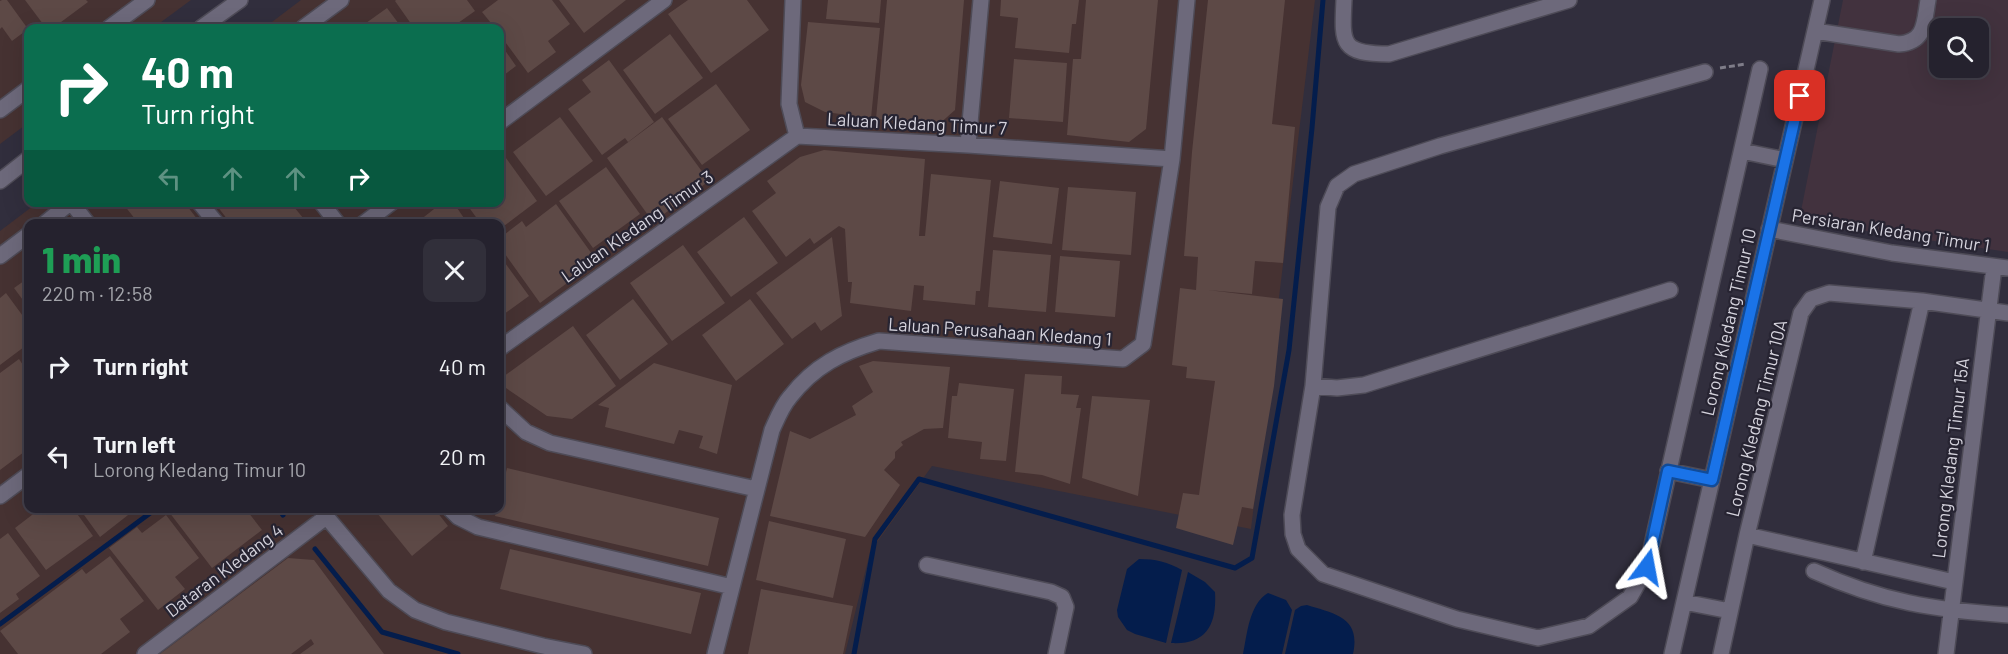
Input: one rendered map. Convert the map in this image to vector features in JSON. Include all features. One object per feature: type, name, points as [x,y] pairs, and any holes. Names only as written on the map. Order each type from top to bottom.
[{"type":"street","points":[[114,24],[147,0]]},
{"type":"street","points":[[207,24],[240,0]]},
{"type":"street","points":[[308,24],[341,0]]},
{"type":"street","points":[[504,119],[664,0]]},
{"type":"street","points":[[793,0],[789,104],[797,136]]},
{"type":"street","points":[[968,145],[981,0]]},
{"type":"street","name":"Laluan Perusahaan Kledang 1","points":[[715,654],[771,430],[789,397],[815,370],[849,350],[879,341],[1123,359],[1143,344],[1172,159],[1187,0]]},
{"type":"street","points":[[1344,0],[1343,34],[1350,47],[1366,54],[1389,54],[1569,0]]},
{"type":"street","name":"Lorong Kledang Timur 10","points":[[1672,654],[1822,0]]},
{"type":"street","points":[[1815,31],[1899,44],[1911,43],[1922,33],[1928,0]]},
{"type":"street","points":[[1705,72],[1440,146],[1354,174],[1336,186],[1328,207],[1313,386],[1292,515],[1293,534],[1298,549],[1323,574],[1457,619],[1538,638],[1589,626],[1630,597],[1647,567],[1760,69]]},
{"type":"street","points":[[0,110],[24,92]]},
{"type":"street","name":"Laluan Kledang Timur 7","points":[[797,136],[1172,159]]},
{"type":"street","name":"Laluan Kledang Timur 3","points":[[504,345],[797,136]]},
{"type":"street","points":[[1742,151],[1785,160]]},
{"type":"street","points":[[0,181],[24,162]]},
{"type":"street","points":[[50,219],[66,207]]},
{"type":"street","points":[[74,207],[84,219]]},
{"type":"street","points":[[325,207],[334,219]]},
{"type":"street","points":[[370,219],[385,207]]},
{"type":"street","name":"Persiaran Kledang Timur 1","points":[[1769,229],[1892,253],[2001,267]]},
{"type":"street","points":[[0,256],[24,238]]},
{"type":"street","name":"Lorong Kledang Timur 15A","points":[[1946,654],[1989,310],[2001,267]]},
{"type":"street","points":[[1313,386],[1337,388],[1364,385],[1670,290]]},
{"type":"street","name":"Lorong Kledang Timur 10A","points":[[1721,654],[1747,535],[1802,313],[1811,299],[1829,293],[1922,301],[2008,313]]},
{"type":"street","points":[[1863,562],[1922,301]]},
{"type":"street","points":[[504,412],[526,432],[549,443],[756,489]]},
{"type":"street","points":[[1668,471],[1712,480]]},
{"type":"street","points":[[0,496],[24,478]]},
{"type":"street","points":[[323,513],[389,591],[415,610],[446,622],[542,650],[584,654]]},
{"type":"street","name":"Dataran Kledang 4","points":[[145,654],[323,513]]},
{"type":"street","points":[[455,513],[478,527],[732,587]]},
{"type":"street","points":[[1747,535],[1954,582]]},
{"type":"street","points":[[927,565],[1051,592],[1062,597],[1066,608],[1056,654]]},
{"type":"street","points":[[1815,571],[1888,599],[1950,611],[2008,615]]},
{"type":"street","points":[[1684,602],[1730,611]]},
{"type":"path","points":[[1705,72],[1743,64],[1754,64],[1760,69]]},
{"type":"shaded area","points":[[0,0],[191,0],[158,24],[24,24],[24,126],[0,144]]},
{"type":"shaded area","points":[[301,0],[1315,0],[1251,529],[932,466],[870,552],[845,654],[0,654],[0,231],[32,207],[504,207],[504,24],[269,24]]},
{"type":"shaded area","points":[[1843,0],[2008,0],[2008,252],[1799,221]]},
{"type":"water","points":[[1139,559],[1161,562],[1182,570],[1166,643],[1127,630],[1118,617],[1117,610],[1127,569]]},
{"type":"water","points":[[1188,572],[1205,582],[1215,592],[1214,614],[1207,631],[1201,636],[1193,641],[1171,643]]},
{"type":"water","points":[[1268,593],[1286,600],[1292,610],[1282,654],[1243,654],[1253,612],[1257,604]]},
{"type":"water","points":[[1307,605],[1344,619],[1353,632],[1353,654],[1285,654],[1295,610]]},
{"type":"building","points":[[7,0],[24,24],[24,32],[12,41],[2,27],[0,29],[0,1]]},
{"type":"building","points":[[25,0],[86,0],[88,2],[58,24],[43,24]]},
{"type":"building","points":[[467,0],[475,11],[457,24],[411,24],[395,1]]},
{"type":"building","points":[[498,0],[552,0],[570,24],[548,41],[556,52],[528,73],[504,40],[504,24],[492,24],[482,12]]},
{"type":"building","points":[[559,0],[626,0],[584,33]]},
{"type":"building","points":[[688,0],[747,0],[769,30],[711,73],[668,14]]},
{"type":"building","points":[[828,0],[881,0],[879,23],[826,19]]},
{"type":"building","points":[[887,0],[964,0],[955,110],[938,125],[876,119]]},
{"type":"building","points":[[1001,0],[1079,0],[1076,24],[1072,24],[1069,53],[1015,48],[1018,18],[1000,16]]},
{"type":"building","points":[[1086,0],[1158,0],[1146,129],[1129,142],[1067,135],[1073,59],[1081,59]]},
{"type":"building","points":[[1208,0],[1285,0],[1272,124],[1295,127],[1283,263],[1255,261],[1252,294],[1208,290],[1283,299],[1274,386],[1253,509],[1242,507],[1233,545],[1176,528],[1183,493],[1199,495],[1215,381],[1186,378],[1187,367],[1172,365],[1180,288],[1196,290],[1198,257],[1184,256]]},
{"type":"building","points":[[387,8],[399,24],[365,24]]},
{"type":"building","points":[[808,22],[880,28],[871,118],[825,112],[805,102],[801,85]]},
{"type":"building","points":[[670,34],[703,78],[655,114],[623,70]]},
{"type":"building","points":[[504,49],[516,66],[504,75]]},
{"type":"building","points":[[1014,59],[1067,63],[1063,122],[1009,118]]},
{"type":"building","points":[[609,60],[654,122],[628,142],[625,138],[602,155],[568,109],[591,92],[582,80]]},
{"type":"building","points":[[716,84],[750,130],[702,165],[668,119]]},
{"type":"building","points":[[560,117],[593,161],[546,196],[513,152]]},
{"type":"building","points":[[662,117],[709,181],[653,222],[607,158]]},
{"type":"building","points":[[824,150],[925,159],[919,236],[925,236],[931,174],[991,180],[980,291],[976,291],[975,305],[923,300],[924,286],[914,285],[911,311],[850,303],[852,282],[848,282],[845,229],[839,226],[814,244],[810,238],[786,257],[752,211],[776,193],[767,181],[800,157]]},
{"type":"building","points":[[506,158],[537,201],[504,226],[504,219],[477,219],[469,207],[504,207],[504,159]]},
{"type":"building","points":[[606,167],[640,214],[593,248],[559,201]]},
{"type":"building","points":[[1000,181],[1059,188],[1052,244],[993,237]]},
{"type":"building","points":[[1068,187],[1136,192],[1131,255],[1062,250]]},
{"type":"building","points":[[556,204],[597,261],[540,303],[504,253],[504,235],[522,221],[526,227]]},
{"type":"building","points":[[126,207],[188,207],[197,219],[135,219]]},
{"type":"building","points":[[218,207],[294,207],[304,219],[227,219]]},
{"type":"building","points":[[437,207],[456,207],[465,219],[421,219]]},
{"type":"building","points":[[744,217],[778,263],[731,297],[697,252]]},
{"type":"building","points":[[832,237],[842,316],[821,331],[815,322],[792,339],[756,293]]},
{"type":"building","points":[[683,245],[725,303],[672,341],[630,283]]},
{"type":"building","points":[[993,250],[1051,255],[1046,312],[988,307]]},
{"type":"building","points":[[1060,256],[1120,261],[1115,317],[1055,312]]},
{"type":"building","points":[[504,262],[529,296],[504,314]]},
{"type":"building","points":[[24,281],[24,302],[14,288]]},
{"type":"building","points":[[6,293],[24,318],[24,347],[0,365],[0,298]]},
{"type":"building","points":[[633,299],[668,344],[620,380],[586,335]]},
{"type":"building","points":[[750,299],[784,344],[736,381],[702,335]]},
{"type":"building","points":[[573,326],[616,386],[572,419],[547,416],[504,387],[504,376]]},
{"type":"building","points":[[19,359],[24,364],[24,452],[0,470],[0,373]]},
{"type":"building","points":[[873,361],[950,367],[943,428],[924,429],[901,442],[903,445],[895,452],[895,458],[884,470],[900,485],[865,537],[770,516],[790,431],[810,439],[856,415],[852,406],[873,392],[859,366]]},
{"type":"building","points":[[654,363],[732,385],[717,454],[699,448],[703,436],[679,430],[674,444],[605,427],[609,408],[598,405]]},
{"type":"building","points":[[1025,374],[1062,376],[1061,394],[1079,395],[1076,408],[1081,408],[1070,484],[1042,475],[1015,472]]},
{"type":"building","points":[[959,383],[1014,389],[1006,461],[980,459],[982,442],[948,438],[952,396],[957,396]]},
{"type":"building","points":[[1092,396],[1150,400],[1138,496],[1082,478]]},
{"type":"building","points":[[507,468],[719,518],[708,566],[495,516],[496,513],[504,513],[504,481]]},
{"type":"building","points":[[34,513],[77,513],[93,536],[46,570],[15,528]]},
{"type":"building","points":[[83,513],[131,513],[100,537]]},
{"type":"building","points":[[170,513],[249,513],[262,530],[212,568]]},
{"type":"building","points":[[377,513],[438,513],[448,526],[412,556]]},
{"type":"building","points":[[166,515],[199,558],[175,577],[185,589],[158,610],[109,548],[137,527],[142,533]]},
{"type":"building","points":[[769,521],[846,539],[833,598],[756,580]]},
{"type":"building","points":[[8,533],[40,576],[16,594],[19,599],[0,613],[0,539]]},
{"type":"building","points":[[510,549],[701,593],[691,634],[500,589]]},
{"type":"building","points":[[110,556],[144,601],[120,619],[130,632],[101,654],[18,654],[0,631],[82,569],[86,574]]},
{"type":"building","points":[[288,558],[314,560],[384,654],[300,654],[314,644],[311,639],[291,654],[160,654]]},
{"type":"building","points":[[761,589],[853,606],[843,654],[748,654]]},
{"type":"waterway","points":[[854,654],[875,539],[919,479],[1235,568],[1252,558],[1289,350],[1323,0]]},
{"type":"waterway","points":[[0,624],[150,513]]},
{"type":"waterway","points":[[315,549],[382,632],[458,654]]},
{"type":"route","points":[[1647,567],[1668,471],[1712,480],[1800,96]]}]
